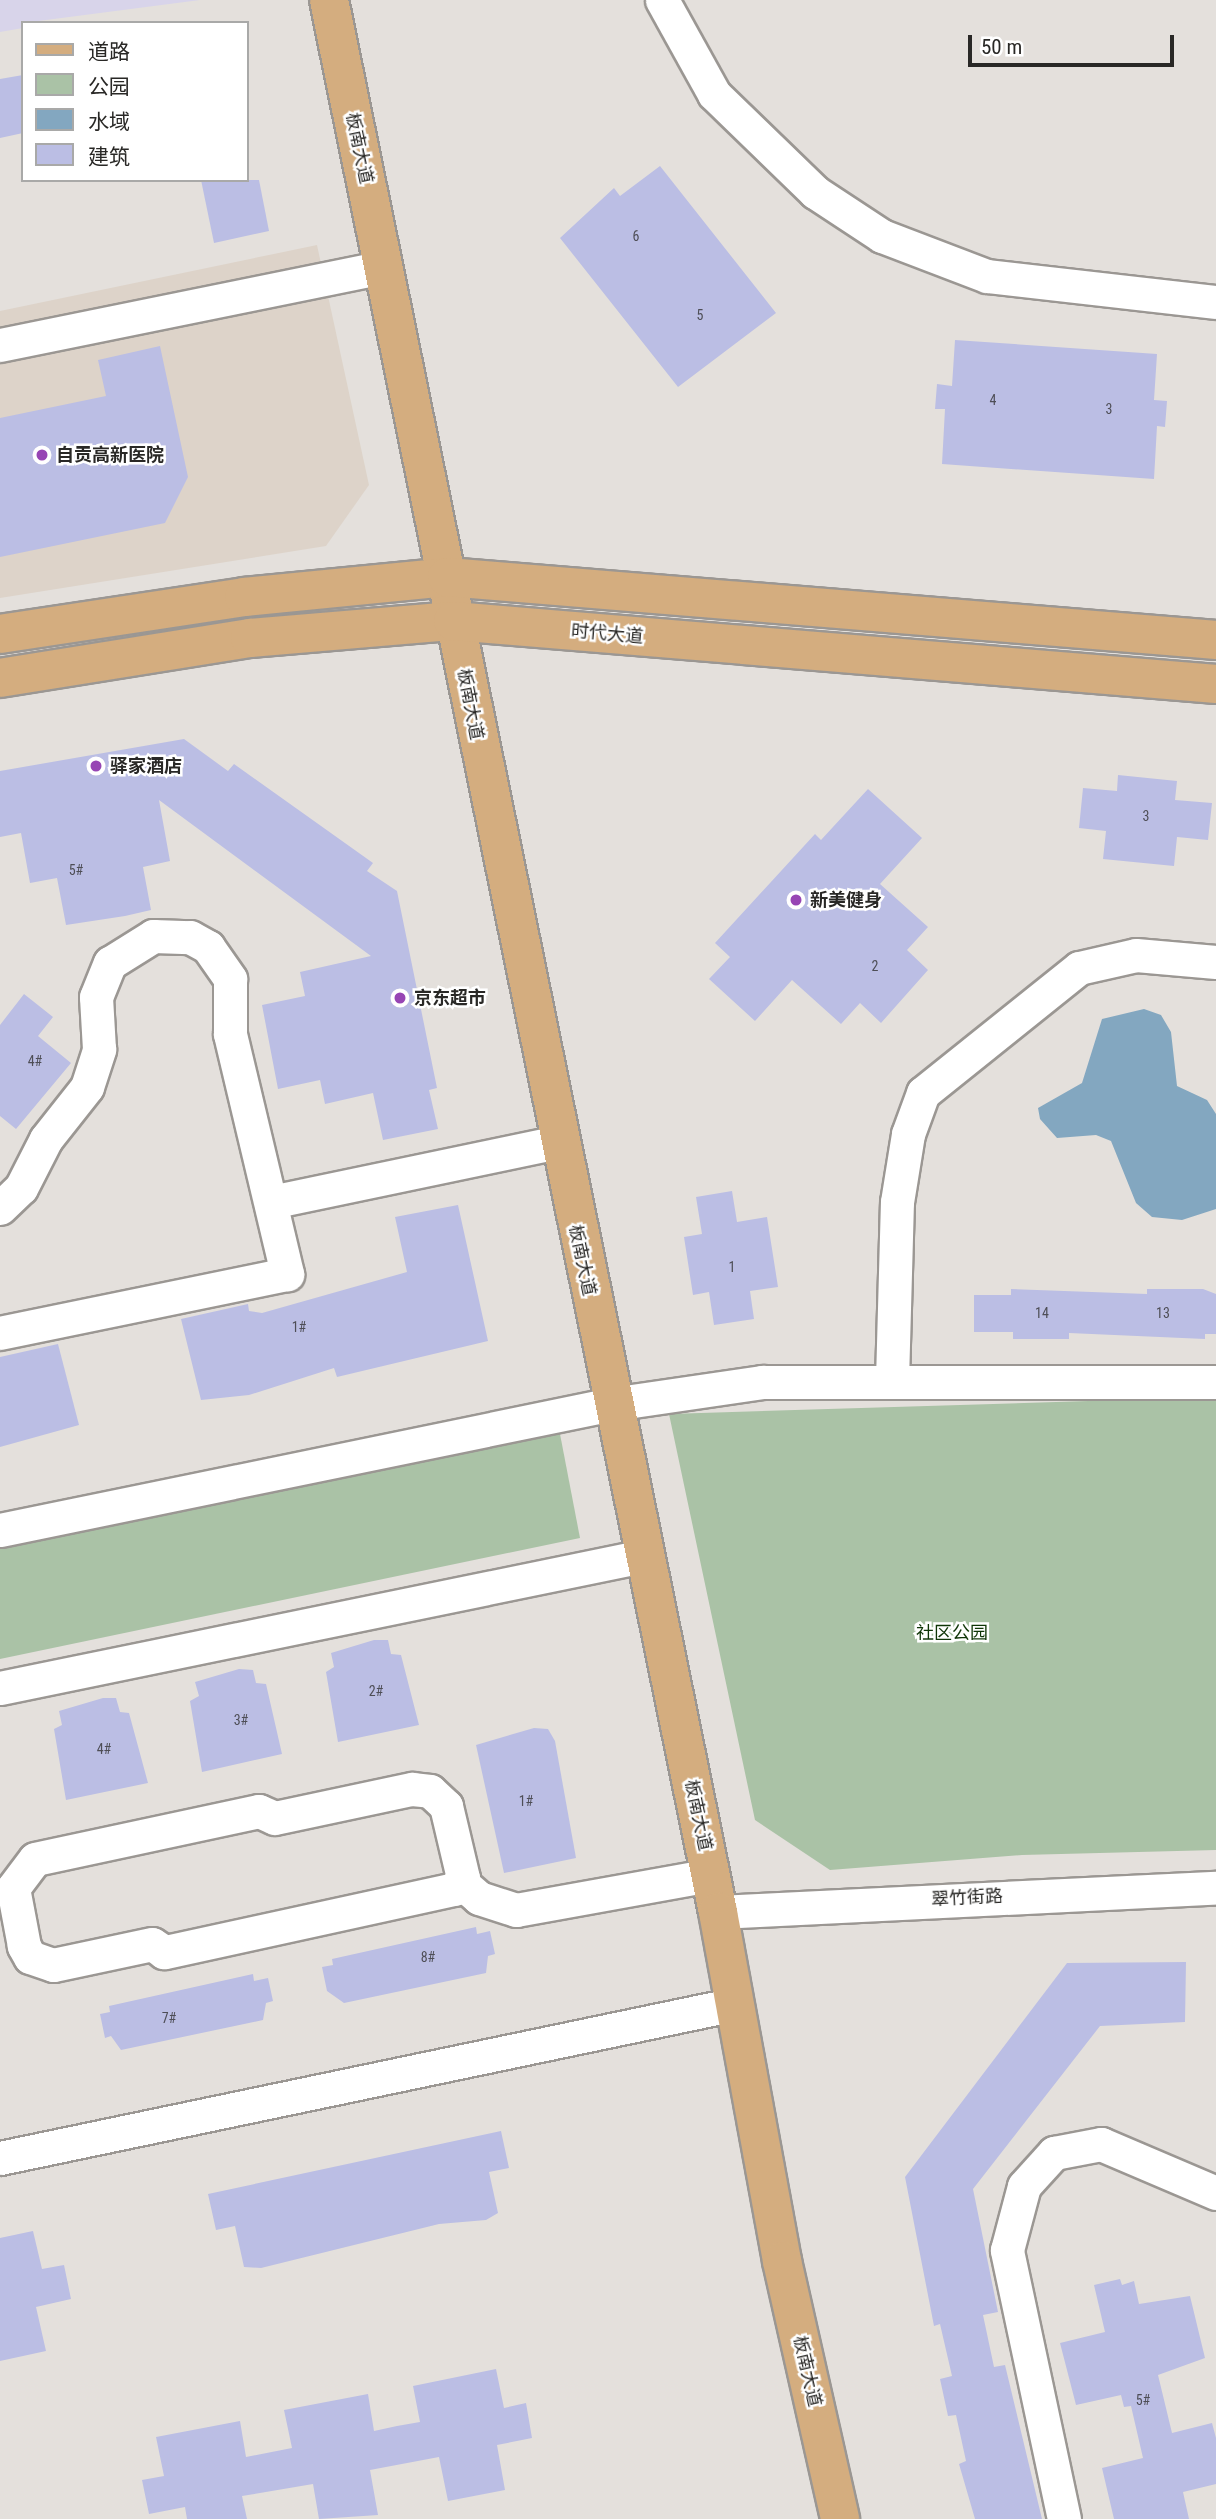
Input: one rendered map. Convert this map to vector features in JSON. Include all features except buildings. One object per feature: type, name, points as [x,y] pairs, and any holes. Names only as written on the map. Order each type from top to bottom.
[{"type":"main road","name":"板南大道","points":[[329,0],[447,577],[453,621],[558,1142],[718,1912],[782,2261],[840,2519]]},
{"type":"main road","points":[[0,634],[244,597],[447,577],[1216,640]]},
{"type":"main road","name":"时代大道","points":[[0,678],[250,638],[453,621],[1216,684]]},
{"type":"street","points":[[662,0],[714,94],[815,192],[882,236],[987,276],[1216,302]]},
{"type":"street","points":[[0,345],[384,267]]},
{"type":"street","points":[[0,1208],[21,1188],[96,1065],[101,976],[123,950],[170,934],[208,947],[230,979],[230,1034],[287,1274],[0,1333]]},
{"type":"street","points":[[892,1380],[897,1202],[908,1134],[923,1093],[1079,968],[1136,955],[1216,962]]},
{"type":"street","points":[[271,1202],[558,1142]]},
{"type":"street","points":[[0,1530],[612,1404],[762,1382],[1216,1382]]},
{"type":"street","points":[[0,1688],[643,1556]]},
{"type":"street","points":[[463,1884],[164,1952],[152,1944],[53,1965],[27,1952],[13,1894],[20,1872],[39,1858],[258,1811],[275,1818],[412,1789],[430,1791],[446,1806],[463,1884],[479,1898],[516,1910],[710,1875]]},
{"type":"street","name":"翠竹街路","points":[[718,1912],[1216,1888]]},
{"type":"street","points":[[0,2158],[734,2004]]},
{"type":"street","points":[[1064,2519],[1007,2250],[1024,2186],[1054,2152],[1101,2144],[1216,2193]]},
{"type":"shaded area","points":[[0,0],[200,0],[21,21],[21,28],[0,32]]},
{"type":"shaded area","points":[[317,245],[369,485],[326,546],[0,598],[0,311]]},
{"type":"green space","name":"社区公园","points":[[1216,1397],[1216,1850],[1022,1855],[830,1870],[755,1820],[669,1414]]},
{"type":"green space","points":[[560,1434],[580,1538],[0,1659],[0,1545]]},
{"type":"water","points":[[1144,1009],[1161,1015],[1171,1032],[1177,1086],[1207,1100],[1216,1114],[1216,1209],[1182,1220],[1152,1217],[1136,1203],[1111,1141],[1096,1135],[1057,1138],[1040,1119],[1038,1108],[1082,1083],[1102,1019]]},
{"type":"place","name":"自贡高新医院","points":[[42,455]]},
{"type":"place","name":"驿家酒店","points":[[96,766]]},
{"type":"place","name":"新美健身","points":[[796,900]]},
{"type":"place","name":"京东超市","points":[[400,998]]}]
